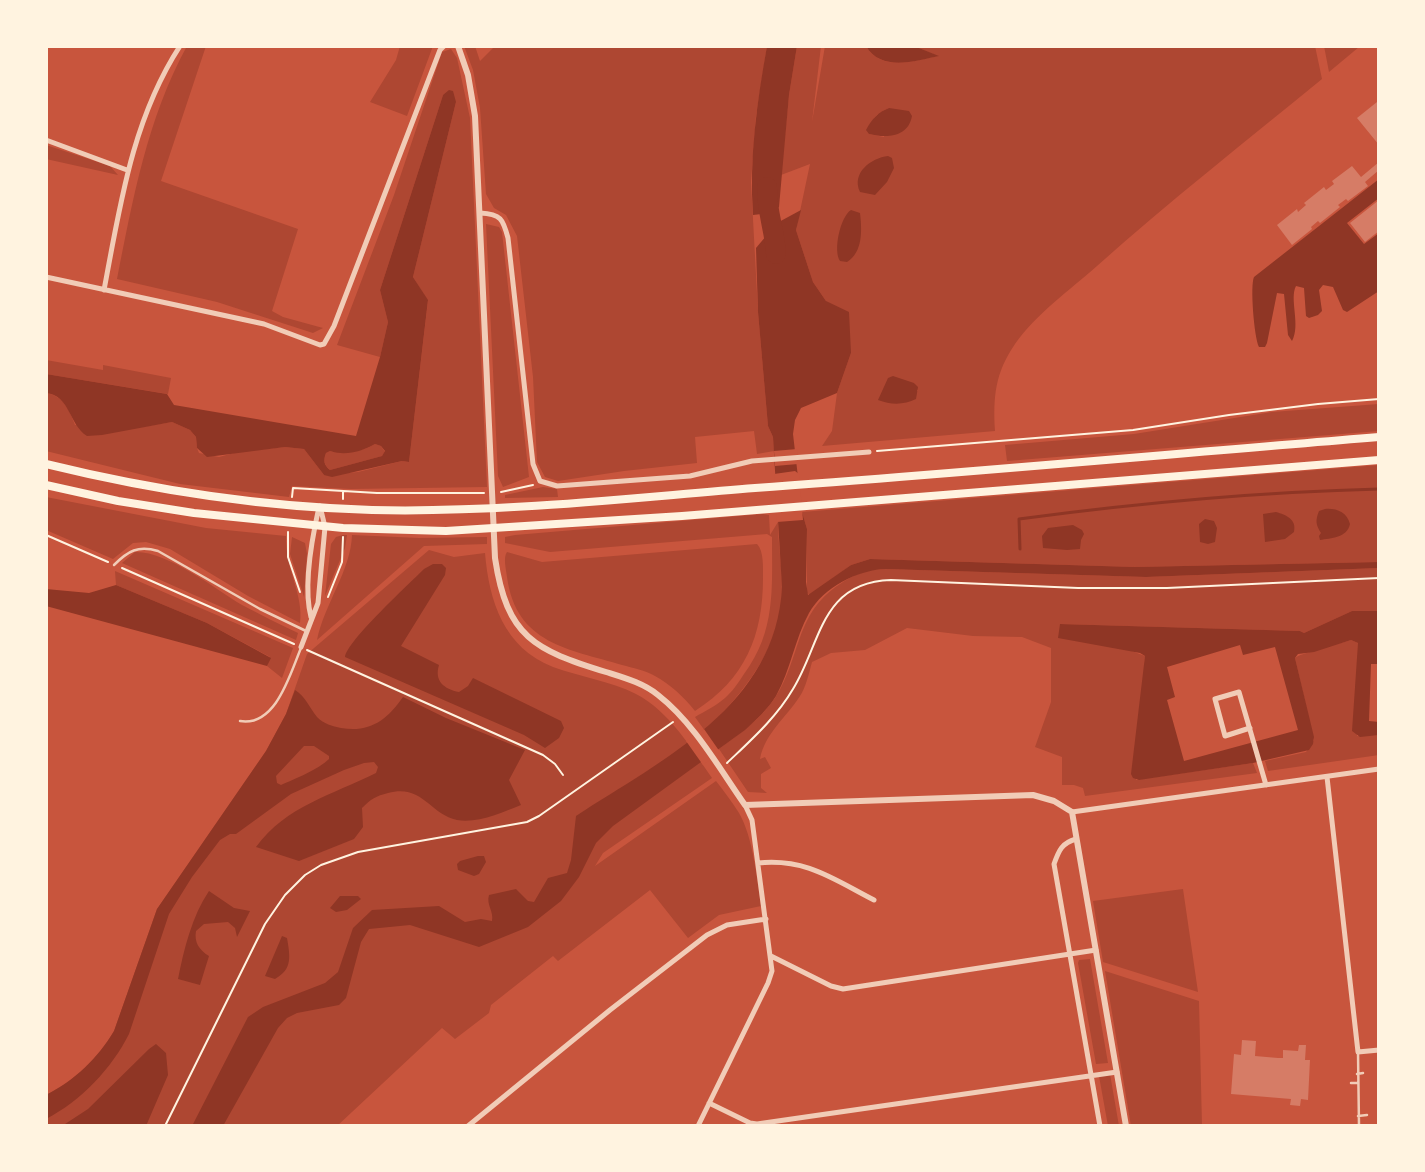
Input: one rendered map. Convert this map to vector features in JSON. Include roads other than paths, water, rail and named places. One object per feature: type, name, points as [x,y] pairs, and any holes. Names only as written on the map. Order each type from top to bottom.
[{"type":"main road","points":[[46,464],[176,491],[343,509],[507,507],[800,485],[1379,437]]},
{"type":"main road","points":[[46,485],[118,501],[289,524],[343,528],[483,530],[1379,460]]},
{"type":"street","points":[[104,290],[127,170],[156,88],[180,46]]},
{"type":"street","points":[[46,277],[264,324],[320,345],[327,342],[440,50],[444,46]]},
{"type":"street","points":[[458,46],[470,84],[475,116],[496,558],[499,581],[508,610],[526,635],[537,645],[564,659],[647,687],[658,695],[690,728],[745,805],[752,820],[772,971],[768,983],[698,1126]]},
{"type":"street","points":[[46,140],[127,170]]},
{"type":"street","points":[[480,213],[493,214],[499,217],[504,222],[508,238],[533,464],[540,480],[557,486],[690,476],[752,461],[869,452]]},
{"type":"street","points":[[312,618],[307,602],[315,526],[320,506]]},
{"type":"street","points":[[301,647],[318,603],[326,526],[320,506]]},
{"type":"street","points":[[1250,728],[1225,736],[1215,699],[1240,692],[1254,742],[1259,762],[1266,786]]},
{"type":"street","points":[[745,805],[1033,795],[1054,801],[1072,812],[1379,769]]},
{"type":"street","points":[[1326,777],[1358,1052],[1379,1050]]},
{"type":"street","points":[[1072,812],[1126,1126]]},
{"type":"street","points":[[1076,839],[1066,842],[1059,849],[1054,864],[1100,1126]]},
{"type":"street","points":[[758,863],[784,861],[810,867],[874,900]]},
{"type":"street","points":[[468,1126],[610,1010],[707,935],[727,925],[766,919]]},
{"type":"street","points":[[771,956],[831,986],[843,989],[1096,950]]},
{"type":"street","points":[[710,1103],[750,1123],[757,1124],[1117,1072]]},
{"type":"lane","points":[[114,564],[131,550],[148,548],[158,551],[260,609],[307,632]]},
{"type":"lane","points":[[240,721],[256,720],[268,712],[287,681],[301,647]]},
{"type":"lane","points":[[1358,1052],[1359,1126]]},
{"type":"lane","points":[[1357,1074],[1362,1073]]},
{"type":"lane","points":[[1351,1083],[1357,1083]]},
{"type":"lane","points":[[1358,1116],[1367,1115]]},
{"type":"waterway","points":[[767,187],[776,254]]},
{"type":"waterway","points":[[1020,549],[1019,519],[1199,499],[1379,489]]}]
